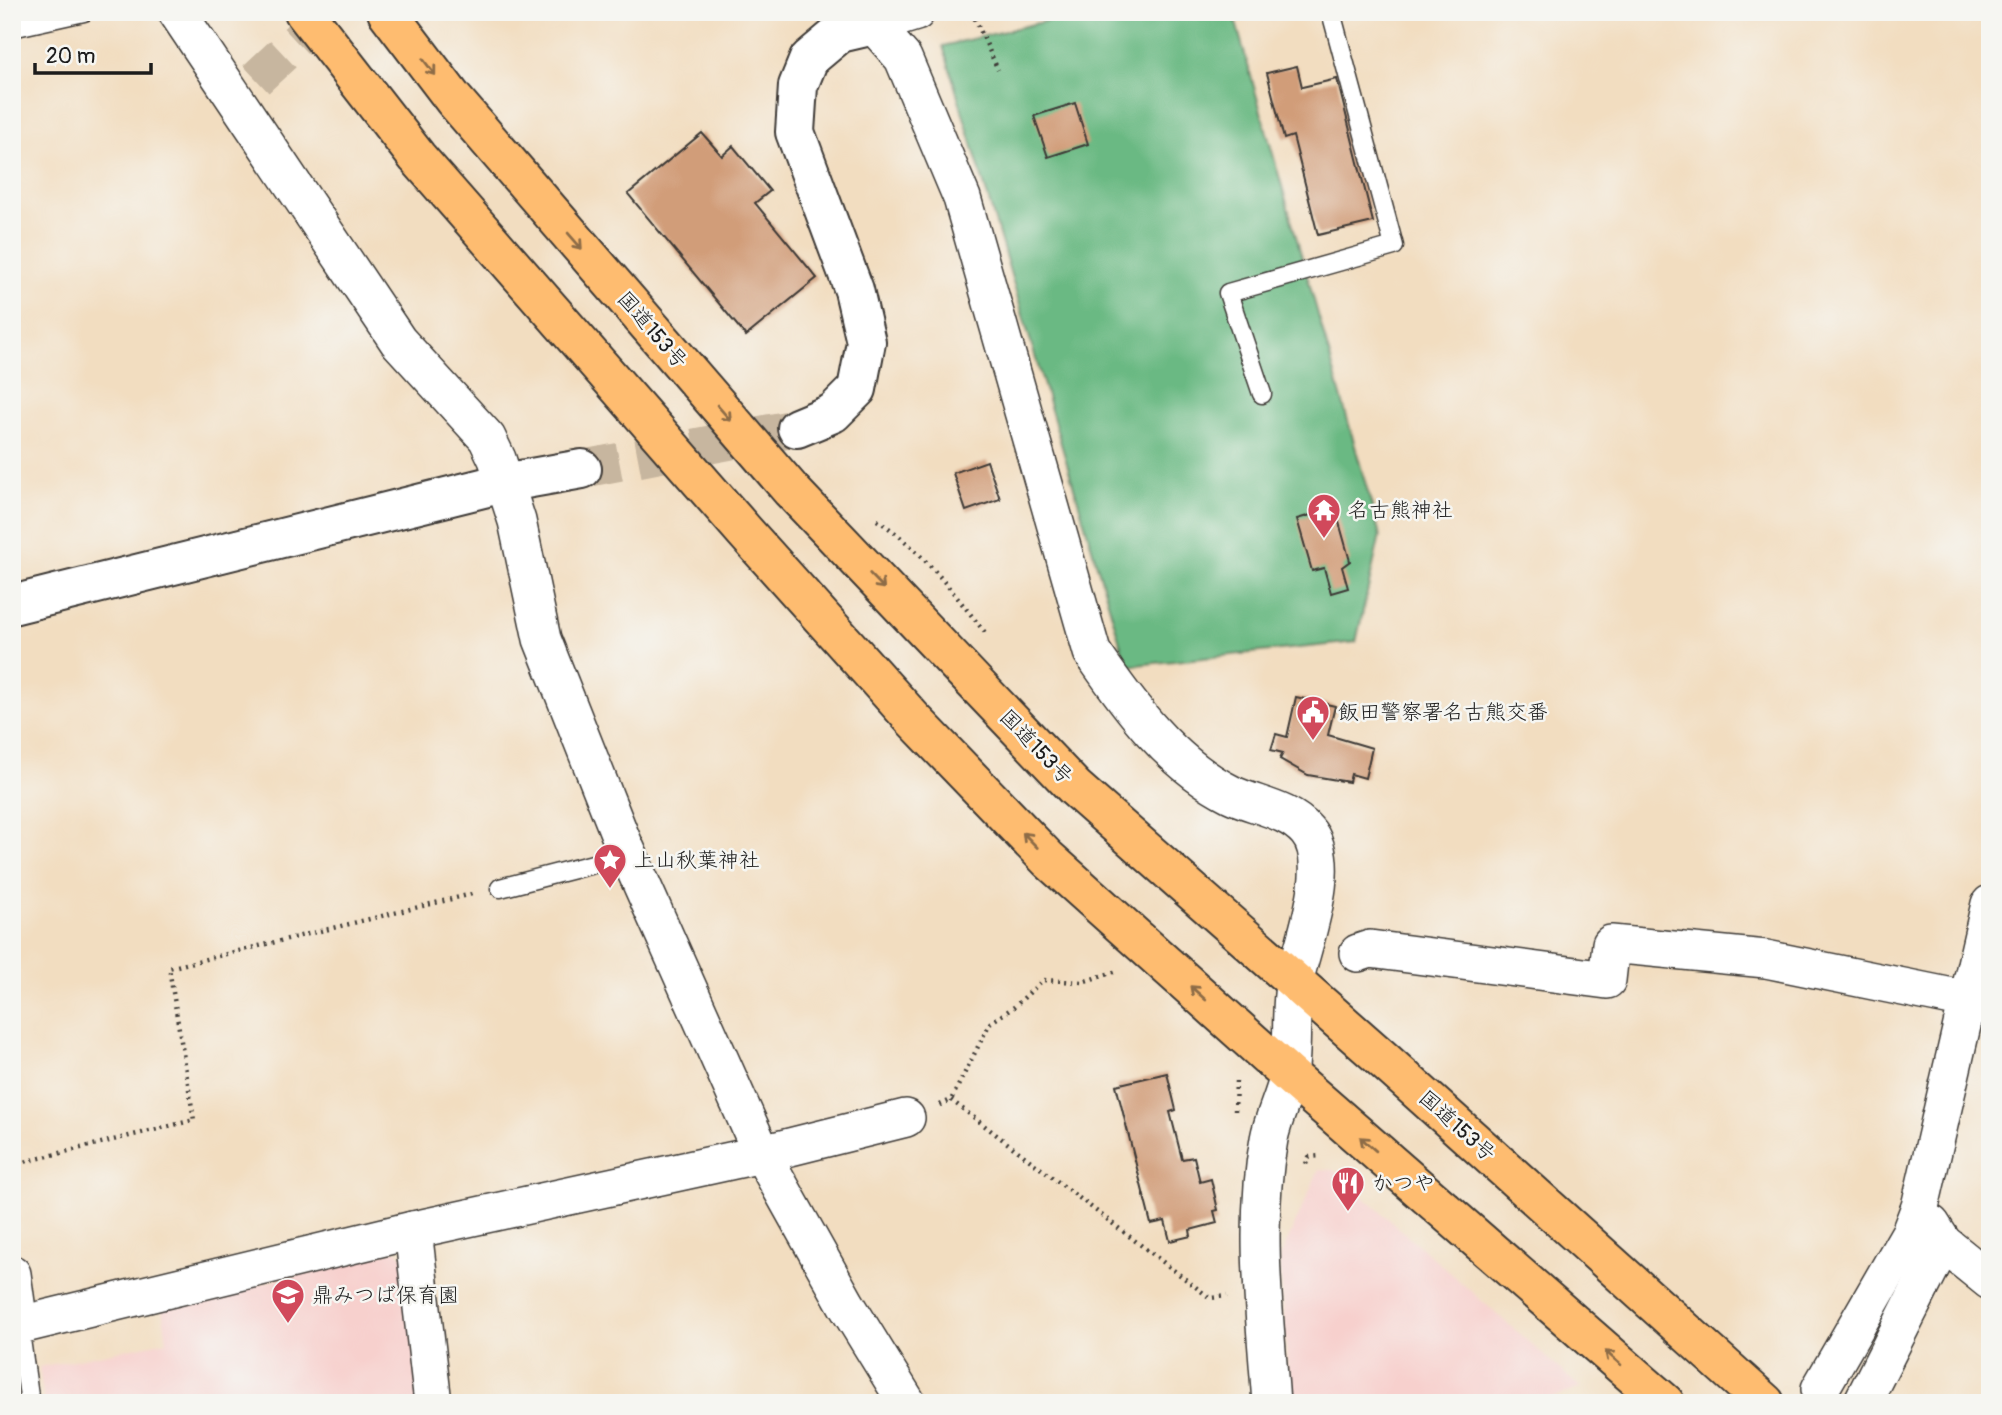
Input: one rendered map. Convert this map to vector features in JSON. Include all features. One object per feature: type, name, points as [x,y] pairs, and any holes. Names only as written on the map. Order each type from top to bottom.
[{"type":"highway","points":[[303,12],[417,157],[727,511],[912,718],[1048,859],[1289,1075],[1665,1403]]},
{"type":"highway","name":"国道153号","points":[[387,12],[454,100],[791,491],[1075,788],[1295,981],[1765,1403]]},
{"type":"street","points":[[177,12],[246,89],[398,341],[487,438],[497,459],[517,521],[542,639],[628,855],[762,1154],[846,1304],[907,1403]]},
{"type":"street","points":[[797,428],[833,413],[857,389],[866,342],[854,290],[795,132],[798,86],[809,59],[839,33],[870,19],[916,12]]},
{"type":"street","points":[[870,19],[903,58],[962,198],[1092,652],[1136,716],[1190,767],[1230,793],[1289,816],[1308,832],[1317,855],[1317,890],[1295,981],[1289,1075],[1269,1139],[1260,1214],[1271,1403]]},
{"type":"street","points":[[12,605],[503,483],[582,469]]},
{"type":"street","points":[[1820,1389],[1910,1233],[1920,1207],[1990,904]]},
{"type":"street","points":[[1358,953],[1370,949],[1607,980],[1611,944],[1766,959],[1967,1000]]},
{"type":"street","points":[[12,1274],[16,1326],[413,1230],[762,1154],[906,1118]]},
{"type":"street","points":[[1920,1207],[1943,1242],[1990,1281]]},
{"type":"street","points":[[413,1230],[433,1403]]},
{"type":"street","points":[[1862,1403],[1943,1242]]},
{"type":"lane","points":[[12,28],[84,12]]},
{"type":"lane","points":[[1262,394],[1228,293],[1394,246],[1331,12]]},
{"type":"lane","points":[[500,888],[628,855]]},
{"type":"lane","points":[[16,1326],[30,1403]]},
{"type":"path","points":[[972,12],[998,70]]},
{"type":"path","points":[[870,516],[891,529],[949,587],[992,641]]},
{"type":"path","points":[[12,1165],[194,1120],[169,968],[500,888]]},
{"type":"path","points":[[906,1118],[951,1100],[990,1023],[1014,1007],[1042,980],[1082,982],[1123,970]]},
{"type":"path","points":[[951,1100],[1210,1298],[1264,1294]]},
{"type":"shaded area","points":[[1319,1169],[1333,1170],[1581,1388],[1538,1403],[1290,1403],[1280,1258]]},
{"type":"shaded area","name":"鼎みつば保育園","points":[[396,1250],[406,1260],[419,1403],[44,1403],[39,1367],[167,1341],[162,1308]]},
{"type":"green space","points":[[1083,12],[1233,12],[1380,535],[1356,642],[1127,666],[943,46]]},
{"type":"building","points":[[1297,66],[1302,87],[1337,79],[1373,222],[1318,235],[1293,136],[1284,139],[1267,73]]},
{"type":"building","points":[[1075,103],[1088,144],[1048,157],[1034,116]]},
{"type":"building","points":[[702,133],[722,156],[733,146],[770,191],[755,203],[817,278],[746,336],[628,194]]},
{"type":"building","points":[[987,461],[1000,499],[966,511],[953,473]]},
{"type":"building","name":"名古熊神社","points":[[1335,508],[1350,561],[1342,567],[1348,588],[1331,593],[1324,568],[1312,571],[1297,519]]},
{"type":"building","name":"飯田警察署名古熊交番","points":[[1296,697],[1335,706],[1328,735],[1372,748],[1365,778],[1351,774],[1349,782],[1308,775],[1280,759],[1283,753],[1271,750],[1276,734],[1287,737]]},
{"type":"building","points":[[1167,1073],[1176,1110],[1170,1112],[1182,1159],[1194,1157],[1200,1182],[1211,1179],[1218,1210],[1214,1211],[1217,1223],[1190,1230],[1191,1236],[1170,1241],[1165,1221],[1151,1224],[1116,1085]]},
{"type":"tunnel","points":[[256,79],[328,12]]},
{"type":"tunnel","points":[[582,469],[797,428]]},
{"type":"place","name":"名古熊神社","points":[[1324,540]]},
{"type":"place","name":"飯田警察署名古熊交番","points":[[1313,742]]},
{"type":"place","name":"上山秋葉神社","points":[[610,890]]},
{"type":"place","name":"かつや","points":[[1348,1213]]},
{"type":"place","name":"鼎みつば保育園","points":[[288,1325]]}]
